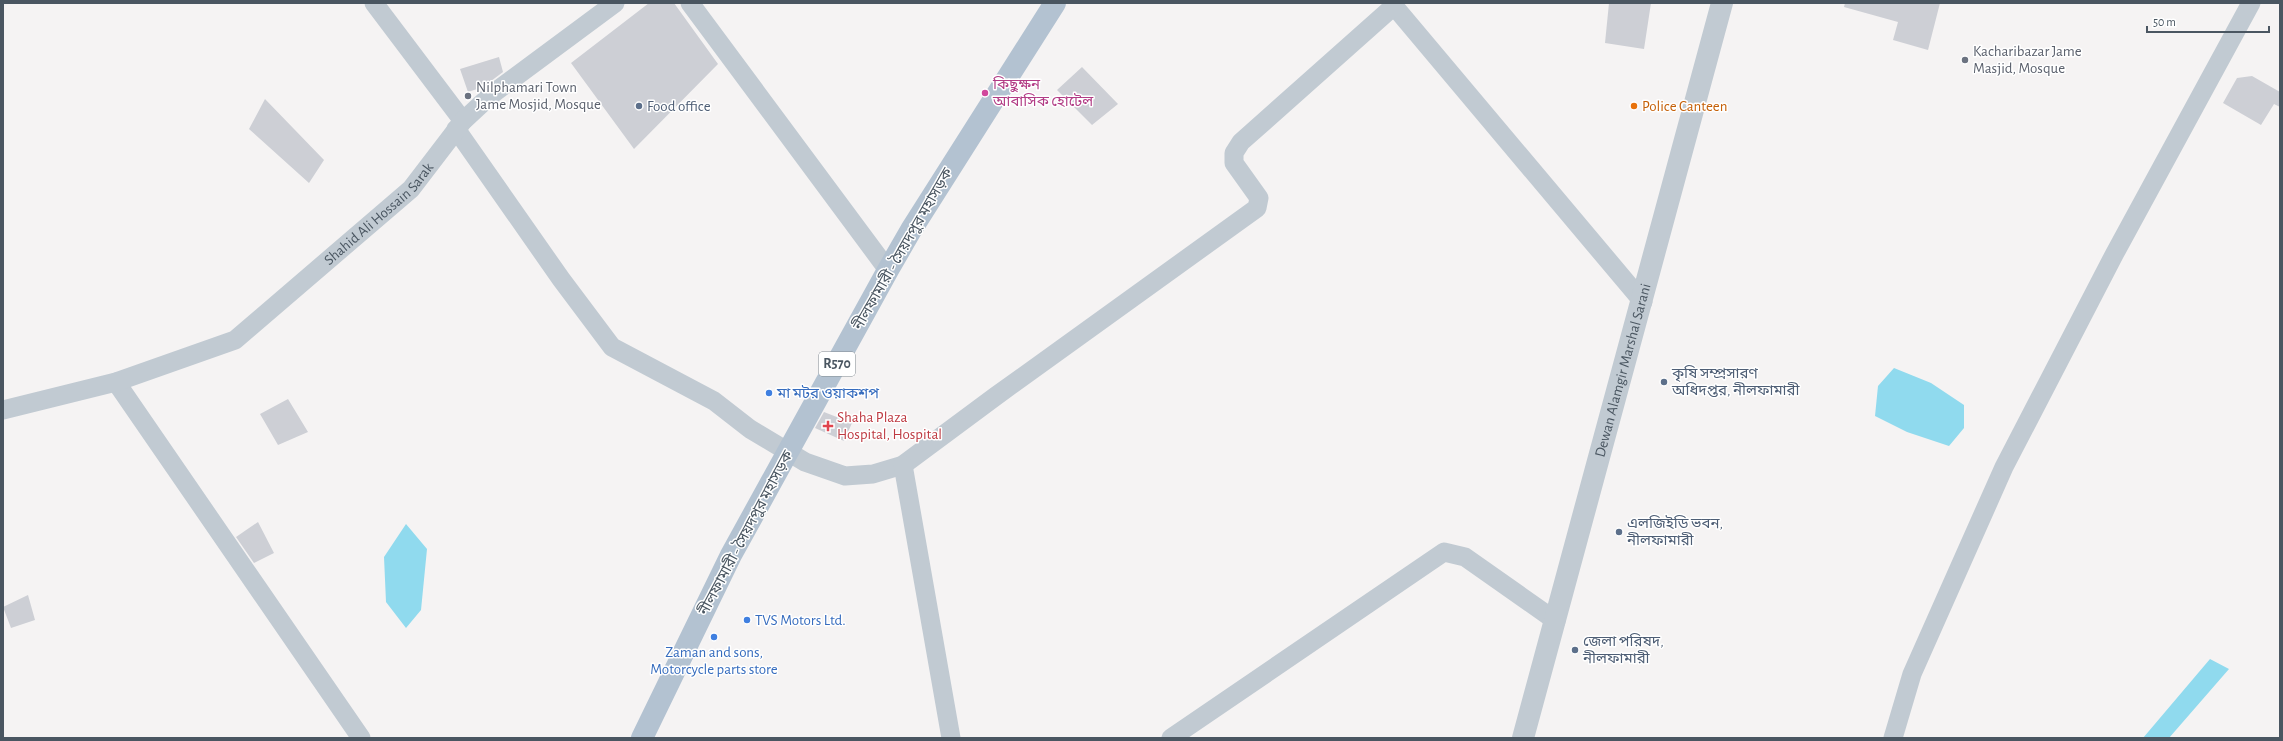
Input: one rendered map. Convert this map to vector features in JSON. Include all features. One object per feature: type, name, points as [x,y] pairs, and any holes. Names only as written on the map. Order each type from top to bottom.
[{"type":"main road","name":"নীলফামারী - সৈয়দপুর মহাসড়ক","points":[[642,738],[731,555],[888,270],[911,230],[1055,3]]},
{"type":"street","points":[[374,3],[460,125],[561,279],[612,347],[714,401],[750,429],[805,462],[845,476],[873,474],[903,465],[1257,208],[1259,198],[1234,163],[1234,153],[1241,142],[1394,5],[1643,302]]},
{"type":"street","name":"Shahid Ali Hossain Sarak","points":[[3,410],[116,382],[235,340],[411,189],[460,125],[491,95],[615,3]]},
{"type":"street","points":[[690,3],[888,270]]},
{"type":"street","name":"Dewan Alamgir Marshal Sarani","points":[[1523,738],[1643,302],[1722,3]]},
{"type":"street","points":[[1893,738],[1912,674],[2004,467],[2115,253],[2251,3]]},
{"type":"street","points":[[116,382],[360,738]]},
{"type":"street","points":[[903,465],[951,738]]},
{"type":"street","points":[[1170,738],[1444,552],[1465,557],[1556,621]]},
{"type":"water","points":[[1894,368],[1931,383],[1964,405],[1964,428],[1949,446],[1907,432],[1875,416],[1878,386]]},
{"type":"water","points":[[406,524],[427,549],[421,610],[406,628],[386,602],[384,557]]},
{"type":"water","points":[[2210,659],[2229,669],[2169,738],[2143,738]]},
{"type":"building","name":"Food office","points":[[649,3],[674,3],[718,64],[634,149],[571,63]]},
{"type":"building","points":[[1609,3],[1651,3],[1644,49],[1605,43]]},
{"type":"building","points":[[1845,3],[1940,3],[1928,50],[1893,40],[1898,22],[1844,7]]},
{"type":"building","points":[[499,57],[503,72],[483,87],[468,92],[460,69]]},
{"type":"building","points":[[1082,67],[1118,104],[1092,125],[1057,90]]},
{"type":"building","points":[[2252,76],[2280,92],[2280,107],[2274,104],[2261,125],[2223,103],[2237,78]]},
{"type":"building","points":[[265,99],[324,160],[309,183],[249,129]]},
{"type":"building","points":[[288,399],[308,432],[278,445],[260,414]]},
{"type":"building","points":[[824,412],[852,423],[844,441],[815,428]]},
{"type":"building","points":[[258,522],[274,553],[254,563],[236,537]]},
{"type":"building","points":[[28,595],[35,620],[11,628],[3,607]]},
{"type":"place","name":"Kacharibazar Jame Masjid, Mosque","points":[[1965,60]]},
{"type":"place","name":"কিছুক্ষন আবাসিক হোটেল","points":[[985,93]]},
{"type":"place","name":"Nilphamari Town Jame Mosjid, Mosque","points":[[468,96]]},
{"type":"place","name":"Food office","points":[[639,106]]},
{"type":"place","name":"Police Canteen","points":[[1634,106]]},
{"type":"place","name":"কৃষি সম্প্রসারণ অধিদপ্তর, নীলফামারী","points":[[1664,382]]},
{"type":"place","name":"মা মটর ওয়াকশপ","points":[[769,393]]},
{"type":"place","name":"Shaha Plaza Hospital, Hospital","points":[[828,426]]},
{"type":"place","name":"এলজিইডি ভবন, নীলফামারী","points":[[1619,532]]},
{"type":"place","name":"TVS Motors Ltd.","points":[[747,620]]},
{"type":"place","name":"Zaman and sons, Motorcycle parts store","points":[[714,637]]},
{"type":"place","name":"জেলা পরিষদ, নীলফামারী","points":[[1575,650]]}]
